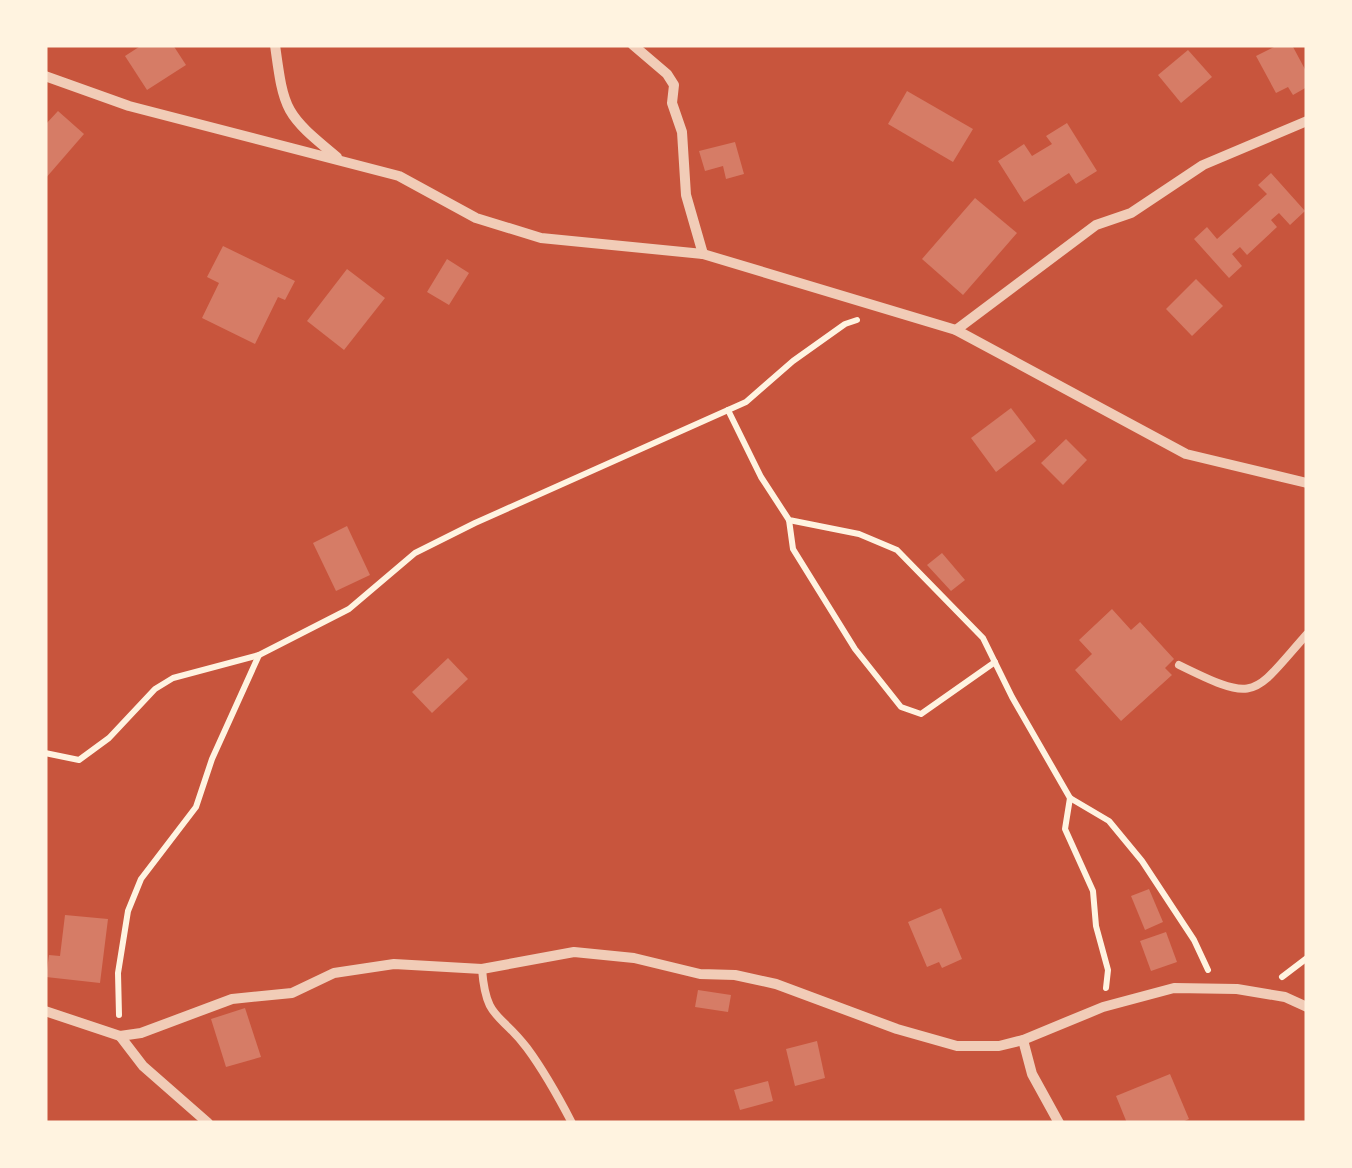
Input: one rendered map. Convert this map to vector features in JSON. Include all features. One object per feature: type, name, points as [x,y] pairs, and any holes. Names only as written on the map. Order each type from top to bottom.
[{"type":"street","points":[[275,45],[282,97],[296,123],[342,161]]},
{"type":"street","points":[[632,45],[667,74],[674,85],[672,103],[682,132],[686,195],[703,254]]},
{"type":"street","points":[[45,76],[129,106],[399,176],[476,218],[542,238],[703,254],[956,330],[1186,454],[1307,482]]},
{"type":"street","points":[[956,330],[1096,225],[1131,213],[1203,165],[1307,121]]},
{"type":"street","points":[[45,1011],[120,1036],[141,1033],[232,999],[292,994],[334,973],[394,964],[482,969],[574,952],[634,958],[700,974],[735,975],[776,984],[957,1046],[999,1046],[1023,1040],[1103,1006],[1174,988],[1285,997],[1307,1007]]},
{"type":"street","points":[[120,1036],[143,1066],[208,1123]]},
{"type":"street","points":[[1023,1040],[1032,1074],[1060,1123]]},
{"type":"lane","points":[[1179,665],[1233,689],[1250,690],[1265,682],[1307,634]]},
{"type":"lane","points":[[482,969],[484,999],[526,1047],[572,1123]]},
{"type":"path","points":[[45,753],[79,760],[109,738],[155,689],[260,655],[349,608],[415,553],[746,402],[793,361],[845,324],[889,309]]},
{"type":"path","points":[[728,410],[760,476],[789,520],[793,550],[855,649],[901,707],[921,714],[994,662]]},
{"type":"path","points":[[789,520],[859,534],[897,550],[983,638],[1070,798],[1110,821],[1142,861],[1194,940],[1217,989]]},
{"type":"path","points":[[120,1036],[118,973],[128,911],[141,880],[196,807],[212,759],[260,655]]},
{"type":"path","points":[[1070,798],[1066,830],[1093,891],[1096,926],[1108,970],[1103,1006]]},
{"type":"building","points":[[142,45],[173,45],[186,65],[147,90],[125,56]]},
{"type":"building","points":[[1278,45],[1292,45],[1307,73],[1307,87],[1293,95],[1288,87],[1276,93],[1256,56]]},
{"type":"building","points":[[1188,50],[1212,77],[1181,103],[1158,75]]},
{"type":"building","points":[[907,91],[973,129],[953,162],[888,124]]},
{"type":"building","points":[[58,111],[84,134],[45,179],[45,125]]},
{"type":"building","points":[[1067,123],[1097,171],[1076,184],[1069,173],[1024,202],[998,161],[1024,144],[1032,156],[1052,144],[1046,136]]},
{"type":"building","points":[[735,142],[744,174],[726,179],[723,166],[705,171],[699,151]]},
{"type":"building","points":[[1271,173],[1305,211],[1290,225],[1279,213],[1271,220],[1277,227],[1247,255],[1240,247],[1232,254],[1242,266],[1229,278],[1194,239],[1207,227],[1217,239],[1267,194],[1258,185]]},
{"type":"building","points":[[975,198],[1017,233],[963,295],[922,259]]},
{"type":"building","points":[[223,246],[295,281],[285,300],[278,297],[255,344],[202,318],[219,283],[207,277]]},
{"type":"building","points":[[447,259],[469,273],[449,305],[427,292]]},
{"type":"building","points":[[347,269],[385,298],[344,350],[307,321]]},
{"type":"building","points":[[1196,279],[1223,306],[1192,336],[1166,309]]},
{"type":"building","points":[[1011,408],[1036,441],[996,472],[971,438]]},
{"type":"building","points":[[1066,439],[1087,460],[1063,485],[1041,463]]},
{"type":"building","points":[[347,526],[370,575],[336,591],[313,543]]},
{"type":"building","points":[[942,553],[965,580],[951,591],[927,565]]},
{"type":"building","points":[[1112,609],[1131,630],[1140,622],[1174,659],[1165,668],[1172,675],[1121,721],[1075,670],[1092,654],[1079,640]]},
{"type":"building","points":[[448,658],[468,679],[432,713],[412,692]]},
{"type":"building","points":[[1149,889],[1163,922],[1145,930],[1131,896]]},
{"type":"building","points":[[941,908],[962,959],[942,968],[939,962],[927,967],[908,922]]},
{"type":"building","points":[[65,915],[108,919],[100,983],[46,977],[49,955],[60,956]]},
{"type":"building","points":[[1166,932],[1177,962],[1151,971],[1140,941]]},
{"type":"building","points":[[698,990],[731,995],[728,1012],[695,1007]]},
{"type":"building","points":[[245,1008],[261,1057],[226,1067],[211,1019]]},
{"type":"building","points":[[817,1041],[825,1078],[795,1086],[786,1049]]},
{"type":"building","points":[[1170,1074],[1189,1119],[1180,1123],[1127,1123],[1116,1096]]},
{"type":"building","points":[[768,1081],[773,1101],[740,1110],[734,1090]]}]
